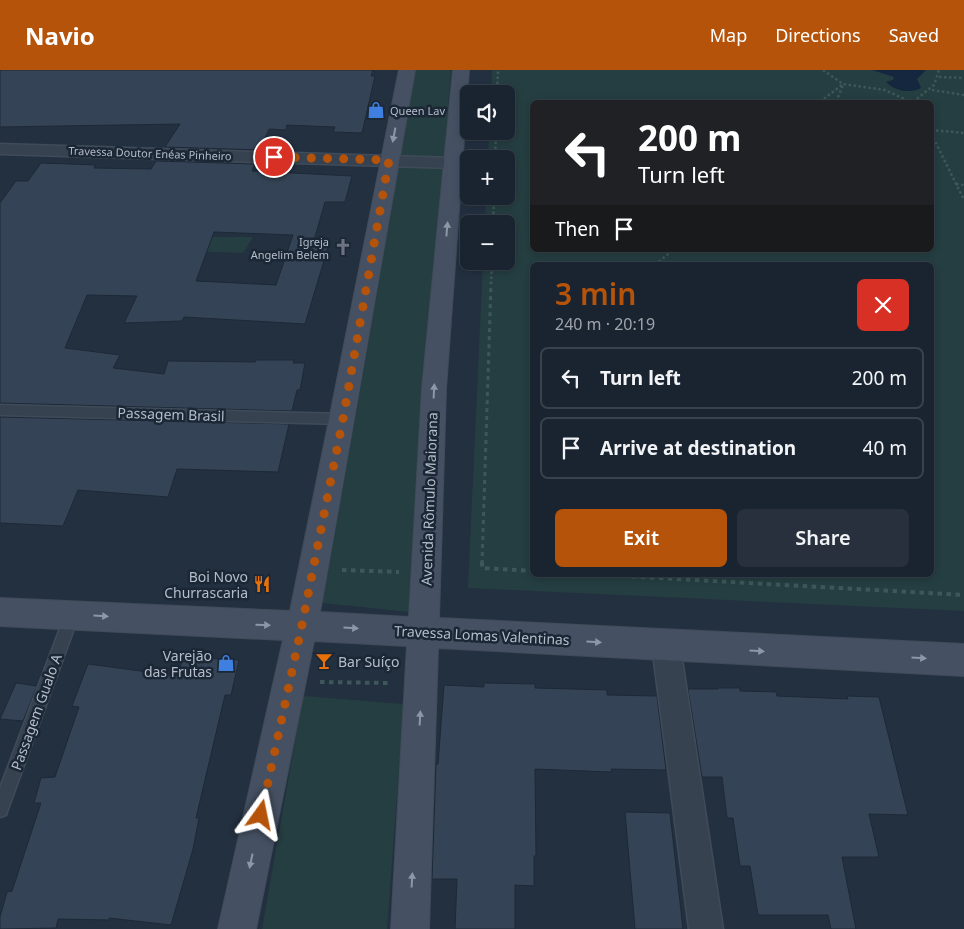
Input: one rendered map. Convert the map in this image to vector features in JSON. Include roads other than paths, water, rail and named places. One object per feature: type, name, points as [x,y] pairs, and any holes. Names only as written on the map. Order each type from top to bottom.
[{"type":"street","points":[[237,929],[302,625],[343,419],[407,70]]},
{"type":"street","name":"Avenida Rômulo Maiorana","points":[[410,929],[434,389],[461,70]]},
{"type":"street","name":"Travessa Doutor Enéas Pinheiro","points":[[0,149],[453,163]]},
{"type":"street","name":"Travessa Lomas Valentinas","points":[[0,612],[302,625],[666,646],[964,660]]},
{"type":"street","points":[[666,646],[706,929]]},
{"type":"lane","name":"Passagem Brasil","points":[[0,410],[343,419]]},
{"type":"lane","name":"Passagem Gualo A","points":[[0,809],[72,615]]},
{"type":"water","points":[[872,70],[926,70],[917,79],[921,88],[903,91],[894,88],[886,82],[893,80],[894,77]]},
{"type":"place","name":"Queen Lav","points":[[376,110]]},
{"type":"place","name":"Igreja Angelim Belem","points":[[343,247]]},
{"type":"place","name":"Boi Novo Churrascaria","points":[[262,584]]},
{"type":"place","name":"Bar Suíço","points":[[324,661]]},
{"type":"place","name":"Varejão das Frutas","points":[[226,663]]}]
